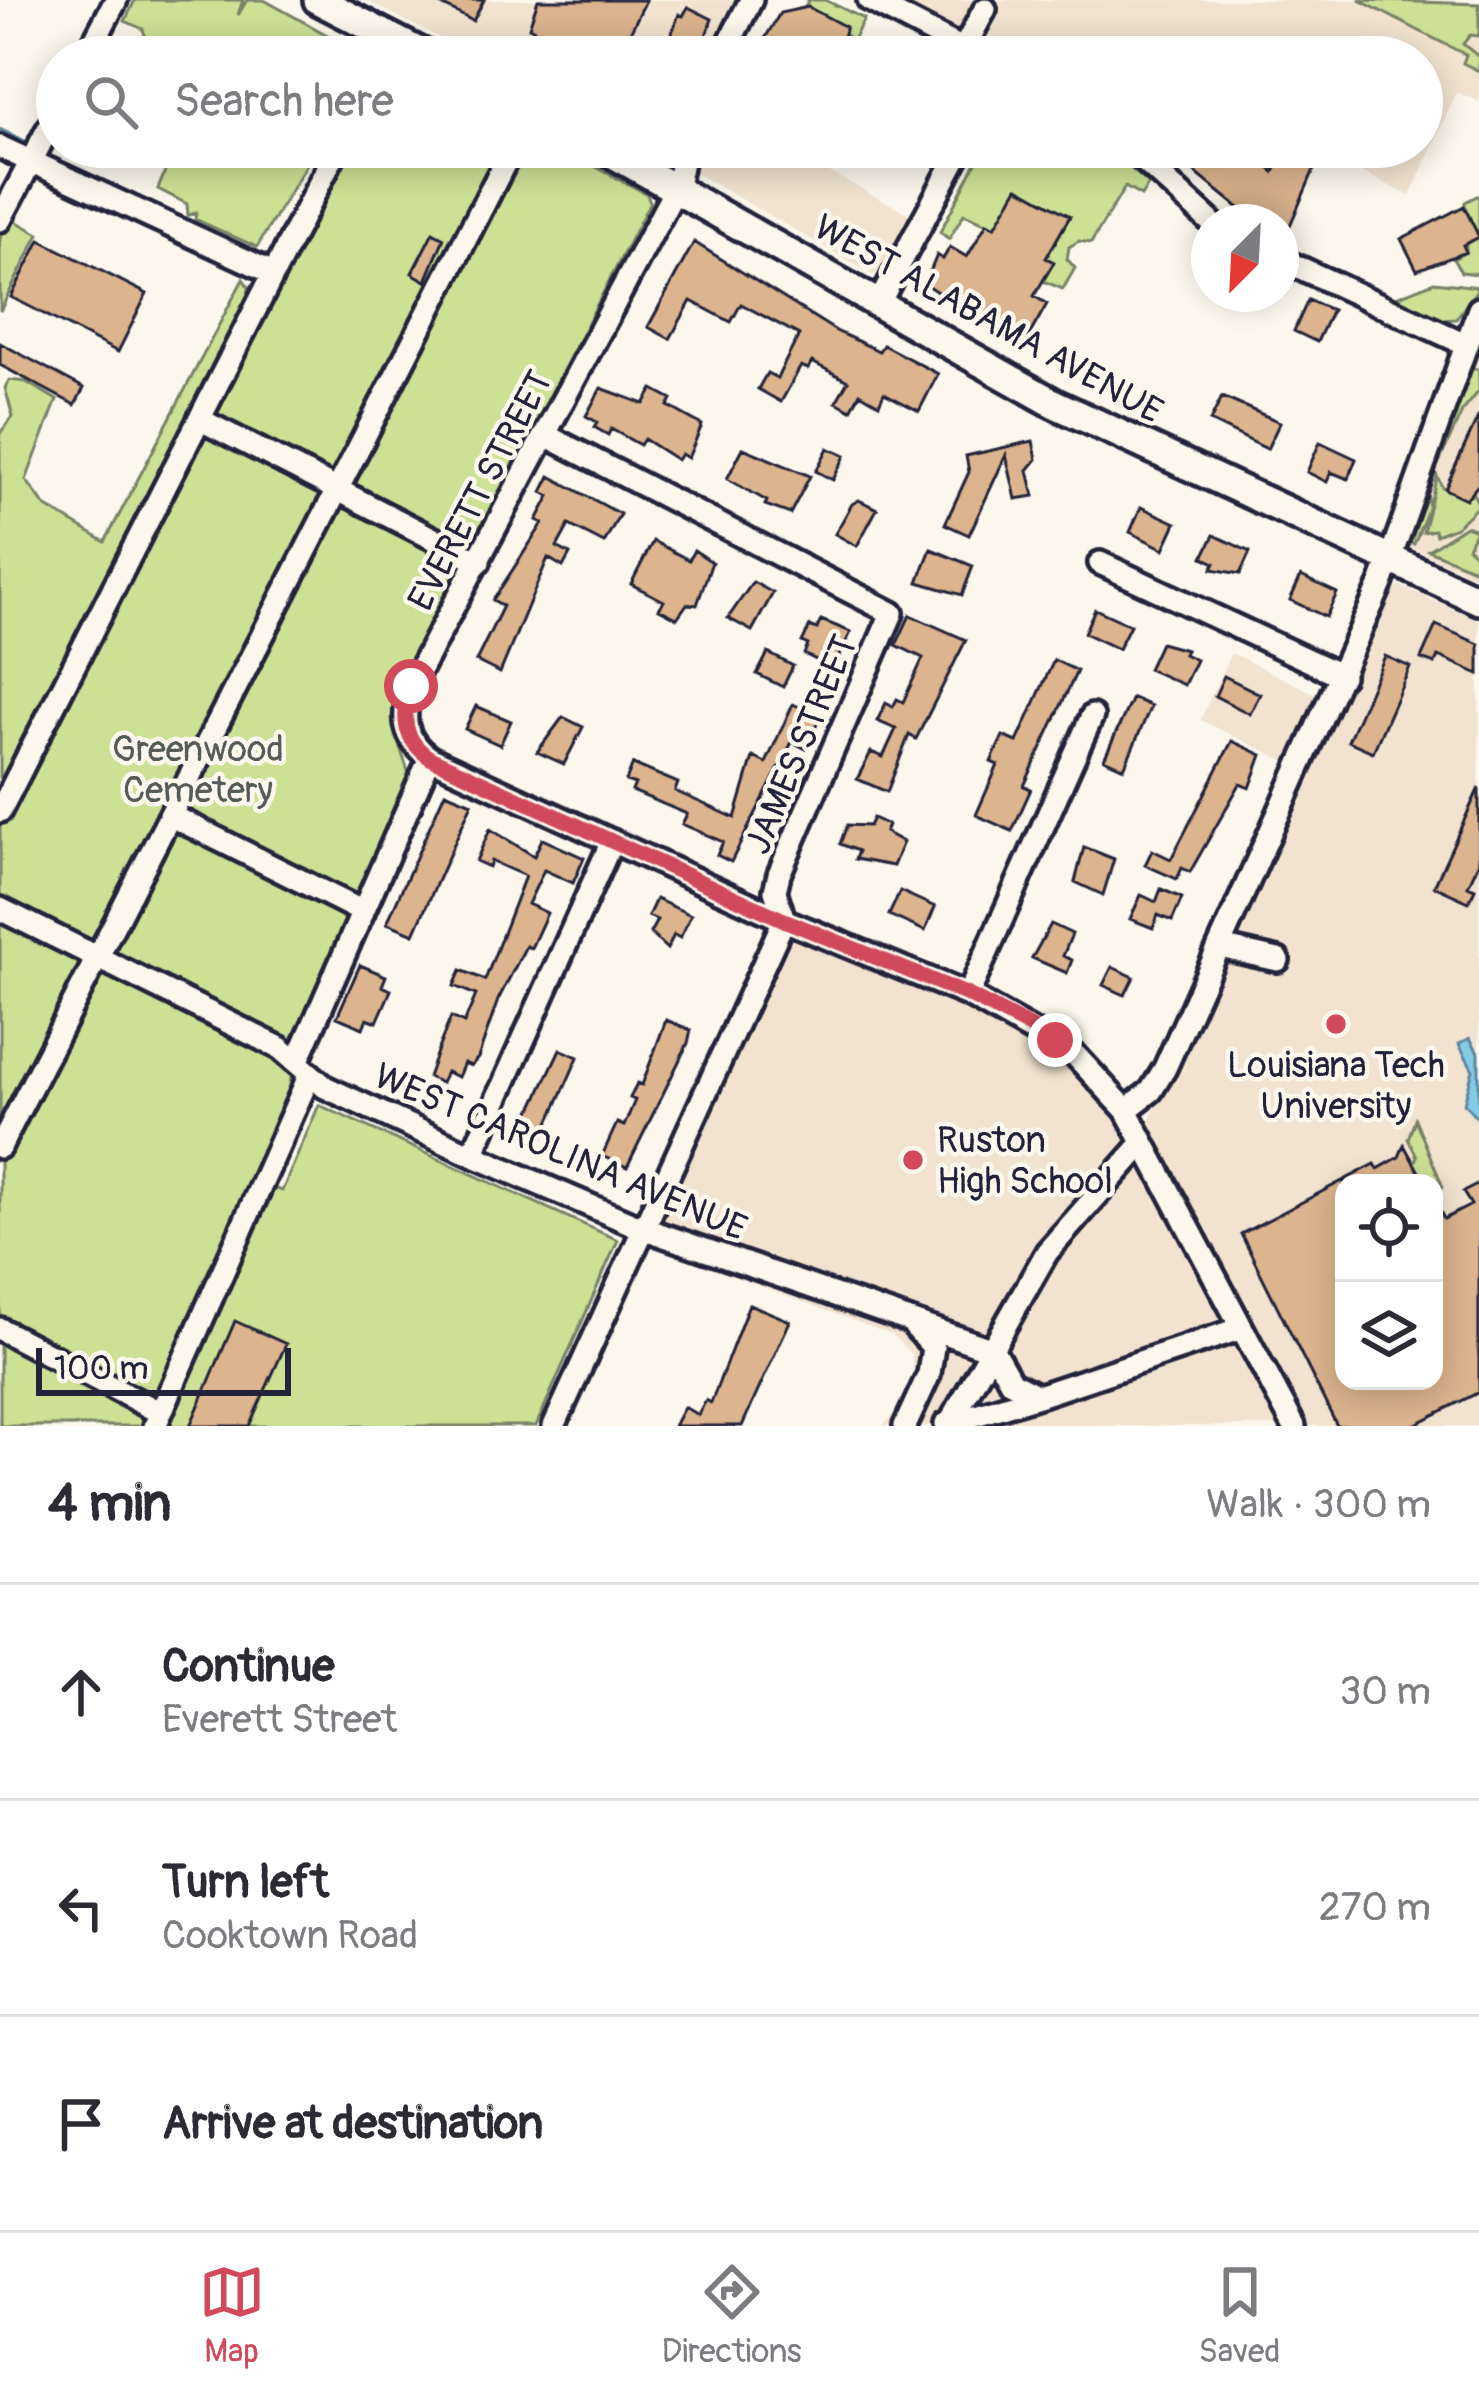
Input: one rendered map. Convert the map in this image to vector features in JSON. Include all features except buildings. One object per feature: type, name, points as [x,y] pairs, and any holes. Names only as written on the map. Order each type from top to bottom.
[{"type":"main road","points":[[319,0],[373,36]]},
{"type":"main road","name":"WEST ALABAMA AVENUE","points":[[641,168],[1055,404],[1479,600]]},
{"type":"street","points":[[97,36],[116,0]]},
{"type":"street","points":[[733,36],[751,0]]},
{"type":"street","points":[[869,0],[938,36]]},
{"type":"street","points":[[977,36],[986,9]]},
{"type":"street","points":[[0,147],[36,162]]},
{"type":"street","points":[[0,220],[36,152]]},
{"type":"street","points":[[49,168],[273,273]]},
{"type":"street","points":[[0,812],[327,168]]},
{"type":"street","points":[[0,1147],[502,168]]},
{"type":"street","name":"EVERETT STREET","points":[[430,758],[411,741],[405,707],[676,186],[680,168]]},
{"type":"street","points":[[880,301],[951,168]]},
{"type":"street","points":[[1152,168],[1191,204]]},
{"type":"street","points":[[1299,268],[1466,344]]},
{"type":"street","points":[[1126,1110],[1151,1091],[1166,1068],[1342,676],[1479,309]]},
{"type":"street","points":[[199,419],[478,562]]},
{"type":"street","name":"JAMES STREET","points":[[547,436],[892,614],[779,874],[775,891],[784,920],[554,1426]]},
{"type":"street","points":[[1100,563],[1342,676]]},
{"type":"street","points":[[968,995],[1092,716]]},
{"type":"street","points":[[0,1329],[158,1419],[430,758],[784,920],[968,995],[1055,1040],[1126,1110],[1294,1426]]},
{"type":"street","points":[[172,816],[363,912]]},
{"type":"street","points":[[472,1155],[612,841]]},
{"type":"street","name":"WEST CAROLINA AVENUE","points":[[0,910],[304,1067],[345,1097],[472,1155],[642,1228],[993,1350],[999,1369],[1011,1382],[1037,1396]]},
{"type":"street","points":[[1220,947],[1278,959]]},
{"type":"street","points":[[945,1424],[1047,1252],[1142,1144]]},
{"type":"street","points":[[905,1426],[929,1374],[933,1347],[909,1321]]},
{"type":"street","points":[[945,1424],[1242,1328]]},
{"type":"shaded area","points":[[365,0],[736,0],[718,36],[436,36]]},
{"type":"shaded area","points":[[889,0],[1429,0],[1479,25],[1479,102],[1457,92],[1443,123],[1443,36],[960,36]]},
{"type":"shaded area","points":[[687,168],[821,168],[917,218],[888,266],[873,275]]},
{"type":"shaded area","points":[[1354,168],[1423,168],[1410,196]]},
{"type":"shaded area","points":[[1479,325],[1479,578],[1404,545]]},
{"type":"shaded area","name":"Louisiana Tech University","points":[[1400,586],[1479,620],[1479,1426],[1306,1426],[1153,1143],[1149,1121],[1385,594]]},
{"type":"shaded area","points":[[1231,653],[1322,697],[1290,763],[1200,720]]},
{"type":"shaded area","name":"Ruston High School","points":[[795,937],[1032,1037],[1068,1064],[1117,1119],[1277,1426],[883,1426],[911,1393],[915,1375],[911,1354],[892,1335],[647,1244],[786,941]]},
{"type":"green space","points":[[135,0],[243,0],[238,15],[247,0],[264,0],[329,36],[145,36],[143,29],[125,21]]},
{"type":"green space","points":[[809,0],[825,0],[864,19],[855,36],[847,36],[805,7]]},
{"type":"green space","points":[[1359,0],[1479,4],[1479,36],[1470,35],[1463,44],[1479,57],[1479,71],[1463,63],[1466,55],[1443,43],[1443,36],[1429,36]]},
{"type":"green space","points":[[166,168],[304,168],[257,247],[195,219],[196,213],[188,215],[187,204],[158,189]]},
{"type":"green space","name":"Greenwood Cemetery","points":[[333,168],[598,168],[647,194],[650,202],[400,686],[393,727],[410,777],[296,1038],[288,1102],[142,1426],[0,1426],[0,433],[13,417],[5,388],[9,380],[26,382],[57,400],[26,480],[45,506],[105,542],[243,279],[249,287],[249,304]]},
{"type":"green space","points":[[973,168],[1130,168],[1149,184],[1141,196],[1125,187],[1091,243],[1079,241],[1069,247],[1067,259],[1075,268],[1063,289],[1043,281],[1054,262],[1046,258],[1070,216],[1019,187],[995,227],[964,214],[949,239],[940,232]]},
{"type":"green space","points":[[1477,196],[1479,274],[1461,272],[1453,259],[1466,252],[1465,202]]},
{"type":"green space","points":[[12,219],[39,234],[0,311],[0,238]]},
{"type":"green space","points":[[1434,282],[1479,287],[1456,319],[1440,320],[1386,301]]},
{"type":"green space","points":[[1467,369],[1479,369],[1479,391],[1462,412],[1427,489],[1429,507],[1414,544],[1401,539]]},
{"type":"green space","points":[[1437,476],[1442,487],[1474,495],[1479,505],[1456,527],[1436,535],[1434,530],[1423,532]]},
{"type":"green space","points":[[1466,526],[1476,530],[1468,547],[1479,559],[1479,571],[1428,550]]},
{"type":"green space","points":[[319,1105],[618,1240],[536,1426],[168,1426],[273,1188],[282,1191]]},
{"type":"green space","points":[[1415,1119],[1438,1174],[1420,1174],[1408,1139]]},
{"type":"water","points":[[1470,1038],[1479,1054],[1479,1120],[1464,1103],[1473,1070],[1459,1044]]},
{"type":"waterway","points":[[0,130],[27,143]]},
{"type":"place","name":"Louisiana Tech University","points":[[1336,1024]]},
{"type":"place","name":"Ruston High School","points":[[913,1160]]},
{"type":"route","points":[[411,686],[405,726],[411,741],[430,758],[784,920],[968,995],[1055,1040]]}]
